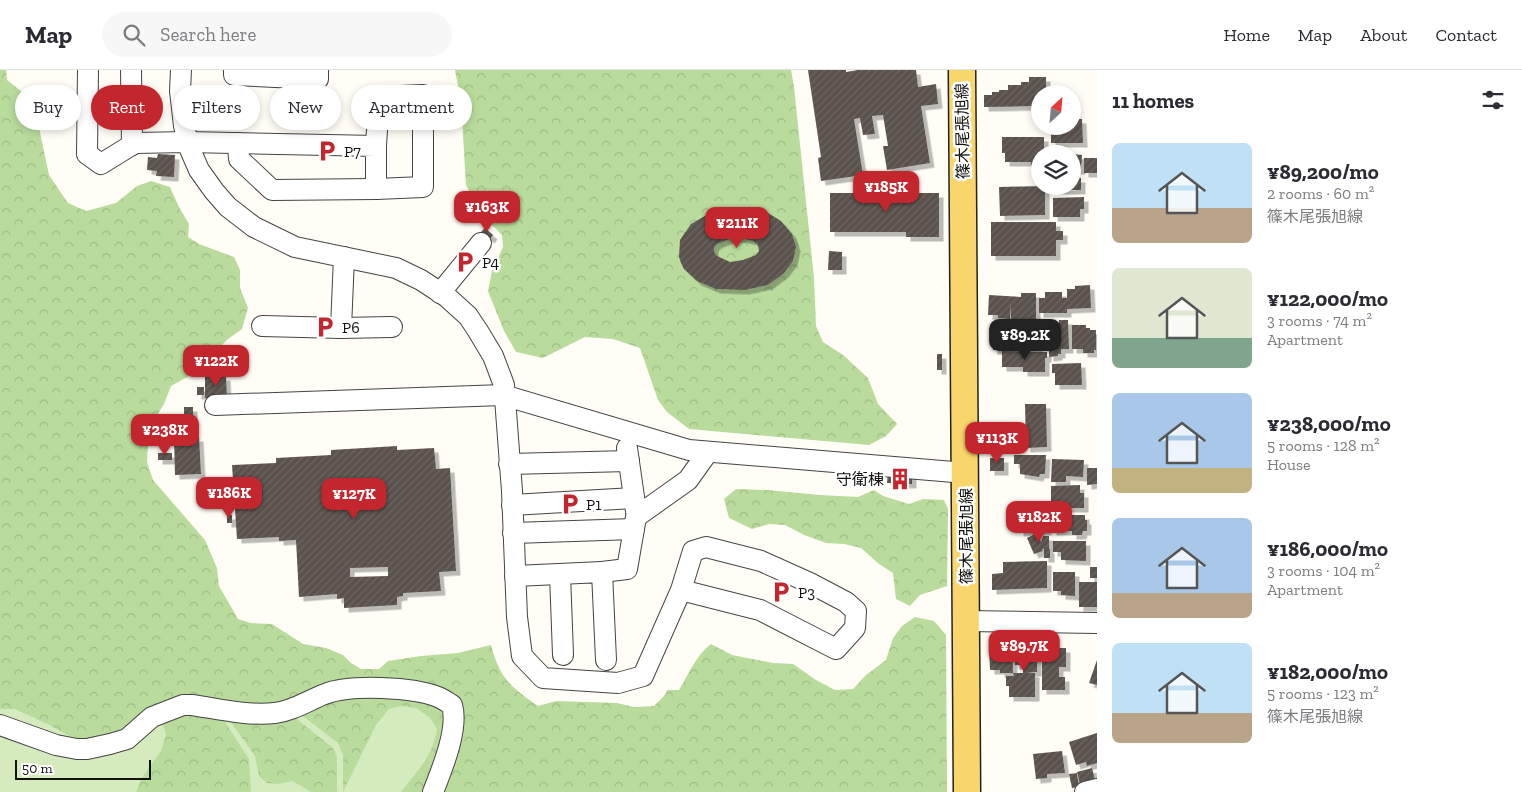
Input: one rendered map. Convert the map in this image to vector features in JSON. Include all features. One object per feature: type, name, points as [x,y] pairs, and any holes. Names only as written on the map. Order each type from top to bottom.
[{"type":"main road","name":"篠木尾張旭線","points":[[962,70],[967,792]]},
{"type":"street","points":[[88,70],[87,154],[102,164],[135,143],[188,142],[376,146]]},
{"type":"street","points":[[131,70],[132,145]]},
{"type":"street","points":[[181,70],[180,91],[188,142],[199,170],[228,207],[254,227],[295,247],[396,268],[421,280],[468,316],[478,331],[504,385],[503,395],[514,533],[517,617],[522,656],[543,678],[618,683],[643,676],[681,590],[693,551],[706,547],[762,561],[846,602],[856,611],[854,628],[836,649],[760,610],[681,590]]},
{"type":"street","points":[[234,70],[234,75],[276,73],[318,79],[318,70]]},
{"type":"street","points":[[238,143],[239,159],[272,190],[376,189],[423,187],[423,94],[379,97],[376,189]]},
{"type":"street","points":[[440,293],[481,243]]},
{"type":"street","points":[[341,328],[344,257]]},
{"type":"street","points":[[262,326],[392,328]]},
{"type":"street","points":[[214,405],[503,395],[689,450],[966,472]]},
{"type":"street","points":[[515,576],[627,569],[635,515],[625,431]]},
{"type":"street","points":[[514,533],[635,515],[688,480],[708,452]]},
{"type":"street","points":[[509,464],[629,461]]},
{"type":"street","points":[[512,504],[635,515]]},
{"type":"street","points":[[602,572],[606,660]]},
{"type":"street","points":[[560,574],[562,655]]},
{"type":"street","points":[[966,621],[1097,623]]},
{"type":"street","points":[[0,725],[56,745],[87,749],[127,738],[152,717],[183,705],[258,714],[278,712],[326,694],[358,688],[412,691],[438,697],[452,705],[454,711],[450,741],[433,792]]},
{"type":"street","points":[[1085,792],[1097,789]]},
{"type":"green space","points":[[0,70],[6,70],[7,80],[15,86],[15,130],[39,130],[49,175],[68,203],[86,211],[116,203],[137,186],[151,181],[170,187],[189,224],[188,237],[199,244],[234,257],[240,270],[240,288],[248,308],[242,329],[228,339],[191,375],[171,386],[164,404],[153,422],[148,444],[147,462],[153,480],[205,540],[217,568],[219,586],[238,619],[251,623],[272,624],[303,644],[326,648],[343,655],[361,669],[379,669],[388,661],[458,653],[491,645],[498,666],[507,681],[538,706],[556,701],[617,703],[634,707],[654,706],[665,695],[667,690],[679,690],[697,659],[711,644],[732,655],[773,663],[793,664],[835,690],[853,689],[866,675],[886,660],[893,638],[902,626],[915,617],[934,621],[946,635],[947,792],[436,792],[457,713],[415,688],[274,709],[189,701],[141,723],[91,742],[67,735],[14,709],[0,709]]},
{"type":"green space","points":[[455,70],[791,70],[814,278],[816,326],[823,342],[843,355],[868,378],[878,404],[897,424],[886,436],[869,445],[689,429],[667,412],[658,400],[640,348],[613,339],[585,337],[543,358],[516,352],[504,331],[488,291],[492,271],[503,247],[502,235],[480,213],[466,185],[463,130],[472,130],[472,85],[458,85]]},
{"type":"green space","points":[[736,489],[858,497],[874,490],[883,496],[909,504],[923,499],[944,500],[948,509],[947,586],[920,595],[910,606],[896,599],[893,573],[879,564],[861,548],[844,544],[826,543],[804,535],[785,525],[769,524],[752,529],[729,518],[724,499]]},
{"type":"green space","points":[[377,692],[450,708],[429,792],[401,792],[428,755],[437,729],[430,718],[416,708],[402,706],[389,709],[376,725],[343,792],[343,755],[338,743],[295,710]]},
{"type":"green space","points":[[446,697],[436,792],[0,792],[0,709],[14,709],[67,735],[141,723]]},
{"type":"green space","points":[[214,710],[225,722],[249,759],[251,792],[136,792],[141,779],[161,751],[166,734],[161,720],[174,711]]},
{"type":"green space","points":[[288,712],[333,748],[337,757],[337,792],[311,792],[293,781],[278,784],[267,783],[259,776],[255,756],[225,714]]},
{"type":"building","points":[[808,70],[846,70],[846,72],[858,70],[916,70],[918,87],[936,84],[938,104],[921,106],[930,163],[887,170],[883,146],[888,146],[883,115],[872,116],[875,134],[863,135],[860,118],[854,119],[863,175],[821,181],[818,158],[821,157]]},
{"type":"building","points":[[1029,77],[1046,77],[1046,85],[1031,85],[1031,106],[984,107],[984,95],[992,95],[992,92],[999,92],[999,90],[1008,90],[1008,85],[1021,85],[1021,82],[1029,82]]},
{"type":"building","points":[[1082,119],[1083,143],[1051,143],[1051,135],[1081,135]]},
{"type":"building","points":[[1002,137],[1044,137],[1044,145],[1031,145],[1031,162],[1005,162],[1005,153],[1002,153]]},
{"type":"building","points":[[158,154],[175,155],[174,177],[156,176],[157,171],[147,170],[148,157],[157,158]]},
{"type":"building","points":[[1084,158],[1097,158],[1097,173],[1084,173]]},
{"type":"building","points":[[1031,186],[1031,195],[1045,195],[1045,215],[1000,216],[999,187]]},
{"type":"building","points":[[830,193],[939,193],[939,237],[906,237],[906,232],[830,232]]},
{"type":"building","points":[[1084,197],[1084,209],[1080,209],[1080,217],[1053,217],[1053,198]]},
{"type":"building","points":[[730,208],[749,208],[768,213],[781,221],[792,234],[796,247],[793,261],[784,273],[768,285],[745,290],[716,289],[697,281],[684,269],[681,263],[679,257],[680,240],[691,224],[710,213]],"holes":[[[741,238],[753,241],[758,245],[759,251],[756,255],[743,260],[730,262],[717,256],[714,252],[714,247],[717,244],[729,239]]]},
{"type":"building","points":[[991,222],[1056,222],[1056,231],[1063,231],[1063,240],[1056,240],[1056,256],[991,256]]},
{"type":"building","points":[[485,228],[493,235],[490,239],[481,232]]},
{"type":"building","points":[[829,251],[842,252],[842,270],[828,270]]},
{"type":"building","points":[[1090,285],[1091,308],[1067,309],[1067,313],[1039,313],[1039,298],[1045,298],[1045,292],[1062,292],[1062,298],[1067,298],[1067,289],[1075,289],[1075,286]]},
{"type":"building","points":[[1021,293],[1036,293],[1036,319],[1011,319],[1011,303],[1010,319],[998,318],[998,315],[988,315],[989,295],[1021,297]]},
{"type":"building","points":[[1059,320],[1068,320],[1069,349],[1061,349],[1061,354],[1058,354],[1058,356],[1049,357],[1049,323],[1059,323]]},
{"type":"building","points":[[1072,325],[1086,325],[1086,328],[1090,328],[1090,330],[1096,330],[1096,350],[1094,350],[1094,353],[1083,353],[1083,349],[1072,349]]},
{"type":"building","points":[[993,328],[1046,328],[1046,335],[1041,335],[1041,342],[1038,342],[1038,350],[993,350]]},
{"type":"building","points":[[1002,351],[1047,352],[1045,372],[1023,372],[1023,367],[1002,367]]},
{"type":"building","points":[[937,354],[942,354],[942,370],[937,370]]},
{"type":"building","points":[[196,355],[201,366],[187,372],[183,361]]},
{"type":"building","points":[[1081,363],[1082,385],[1055,385],[1055,373],[1052,373],[1052,364]]},
{"type":"building","points":[[226,376],[227,398],[205,398],[205,377]]},
{"type":"building","points":[[197,387],[204,387],[204,395],[197,395]]},
{"type":"building","points":[[1025,404],[1046,404],[1047,447],[1026,448]]},
{"type":"building","points":[[184,407],[193,407],[193,432],[171,432],[175,422],[184,422]]},
{"type":"building","points":[[199,437],[201,474],[175,475],[174,438]]},
{"type":"building","points":[[397,446],[397,450],[434,448],[436,469],[450,468],[456,571],[439,572],[441,591],[403,593],[403,596],[397,597],[397,605],[344,608],[344,598],[337,599],[337,594],[299,597],[296,540],[279,541],[279,537],[237,539],[232,465],[276,463],[276,458],[331,455],[331,450]],"holes":[[[388,567],[388,576],[350,577],[350,568]]]},
{"type":"building","points":[[158,453],[172,453],[172,460],[158,460]]},
{"type":"building","points":[[1014,455],[1046,455],[1045,474],[1040,474],[1039,477],[1020,474],[1020,464],[1014,464]]},
{"type":"building","points":[[990,458],[1004,458],[1004,471],[990,471]]},
{"type":"building","points":[[1052,459],[1084,460],[1083,477],[1066,476],[1066,482],[1051,482]]},
{"type":"building","points":[[1087,468],[1097,468],[1097,484],[1087,485]]},
{"type":"building","name":"守衛棟","points":[[888,472],[912,474],[912,484],[887,483]]},
{"type":"building","points":[[1080,485],[1080,493],[1084,493],[1084,508],[1051,508],[1051,486]]},
{"type":"building","points":[[1046,506],[1047,531],[1019,532],[1019,526],[1012,526],[1012,508]]},
{"type":"building","points":[[227,515],[232,515],[232,523],[227,523]]},
{"type":"building","points":[[1052,515],[1085,515],[1087,531],[1083,531],[1082,535],[1072,535],[1072,531],[1052,531]]},
{"type":"building","points":[[1037,533],[1041,542],[1043,536],[1049,536],[1049,549],[1042,549],[1043,551],[1034,554],[1027,538]]},
{"type":"building","points":[[1053,541],[1086,541],[1086,561],[1061,560],[1061,552],[1053,552]]},
{"type":"building","points":[[1044,549],[1050,549],[1050,558],[1044,558]]},
{"type":"building","points":[[1047,561],[1047,588],[992,590],[992,574],[1003,573],[1003,562]]},
{"type":"building","points":[[1090,567],[1097,567],[1097,578],[1090,578]]},
{"type":"building","points":[[1053,572],[1075,572],[1075,596],[1061,595],[1061,591],[1053,591]]},
{"type":"building","points":[[1079,582],[1097,582],[1097,607],[1079,607]]},
{"type":"building","points":[[1022,641],[1037,641],[1037,672],[1026,672],[1035,673],[1035,697],[1009,697],[1009,686],[1006,686],[1006,676],[1014,676],[1013,673],[1023,673],[1023,665],[1015,665],[1015,651],[1022,652]]},
{"type":"building","points":[[1002,642],[1012,642],[1013,673],[1000,673],[1000,670],[990,670],[989,648],[1002,647]]},
{"type":"building","points":[[1042,648],[1066,648],[1066,667],[1059,667],[1059,677],[1065,677],[1065,690],[1042,690]]},
{"type":"building","points":[[1097,660],[1097,685],[1089,683]]},
{"type":"building","points":[[1097,733],[1097,763],[1087,766],[1086,762],[1076,765],[1069,742]]},
{"type":"building","points":[[1062,751],[1065,773],[1047,774],[1047,778],[1036,779],[1033,754]]},
{"type":"building","points":[[1092,768],[1095,780],[1080,784],[1077,772]]},
{"type":"building","points":[[1077,773],[1079,787],[1072,788],[1069,774]]},
{"type":"place","name":"P7","points":[[327,151]]},
{"type":"place","name":"P4","points":[[465,262]]},
{"type":"place","name":"P6","points":[[325,327]]},
{"type":"place","name":"守衛棟","points":[[900,479]]},
{"type":"place","name":"P1","points":[[570,504]]},
{"type":"place","name":"P3","points":[[781,592]]}]
